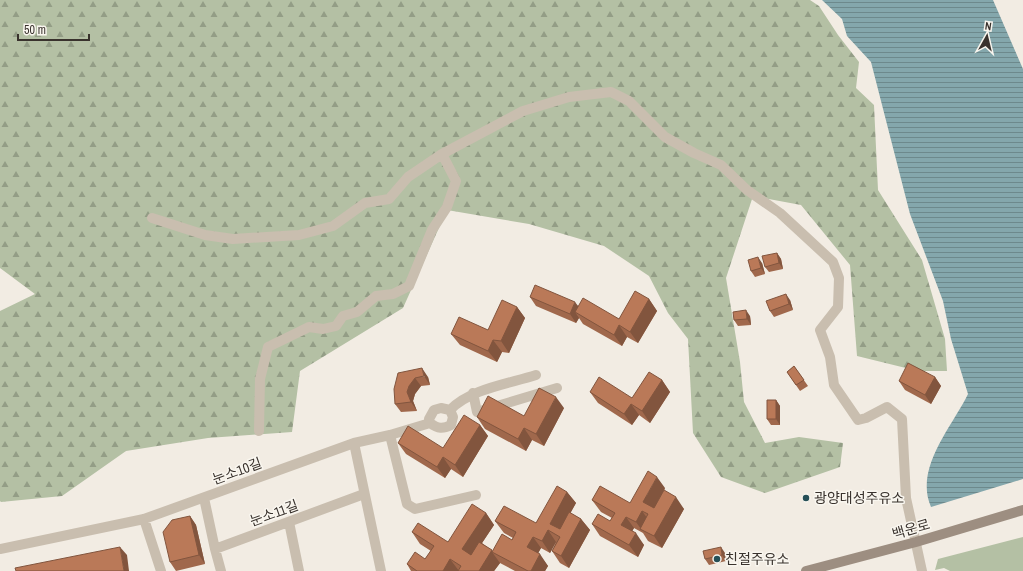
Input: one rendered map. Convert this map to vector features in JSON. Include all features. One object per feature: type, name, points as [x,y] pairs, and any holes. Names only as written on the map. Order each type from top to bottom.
[{"type":"main road","name":"백운로","points":[[806,571],[916,542],[1023,510]]},
{"type":"street","points":[[152,218],[205,234],[233,239],[299,235],[333,226],[365,203],[389,199],[408,178],[442,154],[523,111],[569,97],[611,92],[629,101],[665,137],[694,153],[721,165],[747,190],[780,213],[833,262],[839,278],[838,308],[820,330],[830,358],[834,385],[858,420],[866,418],[887,407],[902,419],[906,498],[922,571]]},
{"type":"street","points":[[259,431],[260,379],[268,347],[309,328],[323,329],[336,326],[343,316],[357,312],[376,296],[393,294],[409,286],[432,230],[447,207],[456,181],[442,154]]},
{"type":"street","points":[[450,410],[458,402],[473,393],[536,375]]},
{"type":"street","points":[[473,393],[477,412],[557,388]]},
{"type":"street","points":[[441,408],[450,410],[452,417],[451,425],[444,429],[436,427],[430,423],[429,419],[434,410],[441,408]]},
{"type":"street","name":"눈소10길","points":[[0,549],[144,519],[354,443],[390,435],[430,423]]},
{"type":"street","points":[[390,435],[407,504],[416,509],[476,495]]},
{"type":"street","points":[[354,443],[380,571]]},
{"type":"street","name":"눈소11길","points":[[215,549],[364,494]]},
{"type":"street","points":[[204,498],[221,571]]},
{"type":"street","points":[[144,519],[161,571]]},
{"type":"street","points":[[288,522],[299,571]]},
{"type":"green space","points":[[0,0],[810,0],[819,6],[838,35],[859,62],[856,88],[874,105],[878,190],[922,260],[945,339],[947,371],[918,371],[857,356],[850,265],[801,205],[753,196],[726,278],[740,362],[744,402],[765,443],[799,437],[843,443],[840,467],[765,493],[721,477],[693,433],[688,339],[668,313],[649,276],[604,246],[529,224],[447,210],[403,308],[300,371],[292,432],[208,438],[126,451],[62,496],[1,502],[0,311],[35,294],[0,268]]},
{"type":"green space","points":[[1023,537],[1023,571],[950,571],[944,568],[935,570],[938,559]]},
{"type":"water","points":[[822,0],[993,0],[1023,69],[1023,479],[931,507],[927,492],[927,478],[931,463],[937,448],[968,394],[951,339],[943,301],[910,214],[871,62],[847,36],[842,19]]},
{"type":"building","points":[[777,253],[779,263],[765,267],[762,256]]},
{"type":"building","points":[[758,257],[761,268],[751,271],[748,260]]},
{"type":"building","points":[[535,285],[575,302],[570,314],[530,297]]},
{"type":"building","points":[[635,291],[649,299],[630,332],[619,325],[614,335],[575,312],[583,298],[619,319]]},
{"type":"building","points":[[786,294],[789,304],[770,311],[766,301]]},
{"type":"building","points":[[502,300],[517,307],[501,341],[493,340],[488,351],[451,334],[459,317],[488,330]]},
{"type":"building","points":[[746,310],[747,319],[734,320],[733,312]]},
{"type":"building","points":[[908,363],[935,377],[925,395],[899,381]]},
{"type":"building","points":[[794,366],[804,380],[796,385],[787,372]]},
{"type":"building","points":[[422,368],[424,376],[415,378],[409,386],[407,392],[411,402],[395,404],[394,389],[398,373]]},
{"type":"building","points":[[649,372],[662,380],[642,411],[631,404],[624,414],[590,392],[599,377],[632,398]]},
{"type":"building","points":[[539,388],[556,397],[536,434],[524,428],[518,439],[477,417],[488,396],[524,416]]},
{"type":"building","points":[[767,400],[776,400],[776,419],[767,419]]},
{"type":"building","points":[[464,415],[480,425],[455,465],[443,457],[437,467],[398,443],[408,426],[443,448]]},
{"type":"building","points":[[648,471],[657,477],[643,502],[654,508],[664,490],[676,497],[654,536],[640,529],[648,514],[642,511],[636,522],[626,517],[621,525],[636,533],[629,545],[592,524],[598,514],[610,521],[615,513],[592,500],[600,486],[630,503]]},
{"type":"building","points":[[557,486],[567,492],[550,524],[560,529],[569,512],[581,519],[561,556],[552,551],[560,537],[548,530],[542,541],[533,537],[527,547],[540,554],[531,571],[528,571],[492,552],[502,534],[512,540],[516,532],[495,521],[504,506],[536,523]]},
{"type":"building","points":[[472,504],[486,513],[462,549],[471,555],[479,542],[492,550],[479,571],[458,571],[461,566],[450,559],[443,571],[417,571],[407,564],[415,552],[425,559],[434,546],[412,532],[418,523],[448,542]]},
{"type":"building","points":[[190,516],[199,555],[170,562],[163,532],[172,520]]},
{"type":"building","points":[[120,547],[124,571],[16,571],[15,568]]},
{"type":"building","points":[[721,547],[722,555],[705,559],[703,551]]},
{"type":"place","name":"광양대성주유소","points":[[806,498]]},
{"type":"place","name":"친절주유소","points":[[717,559]]}]
